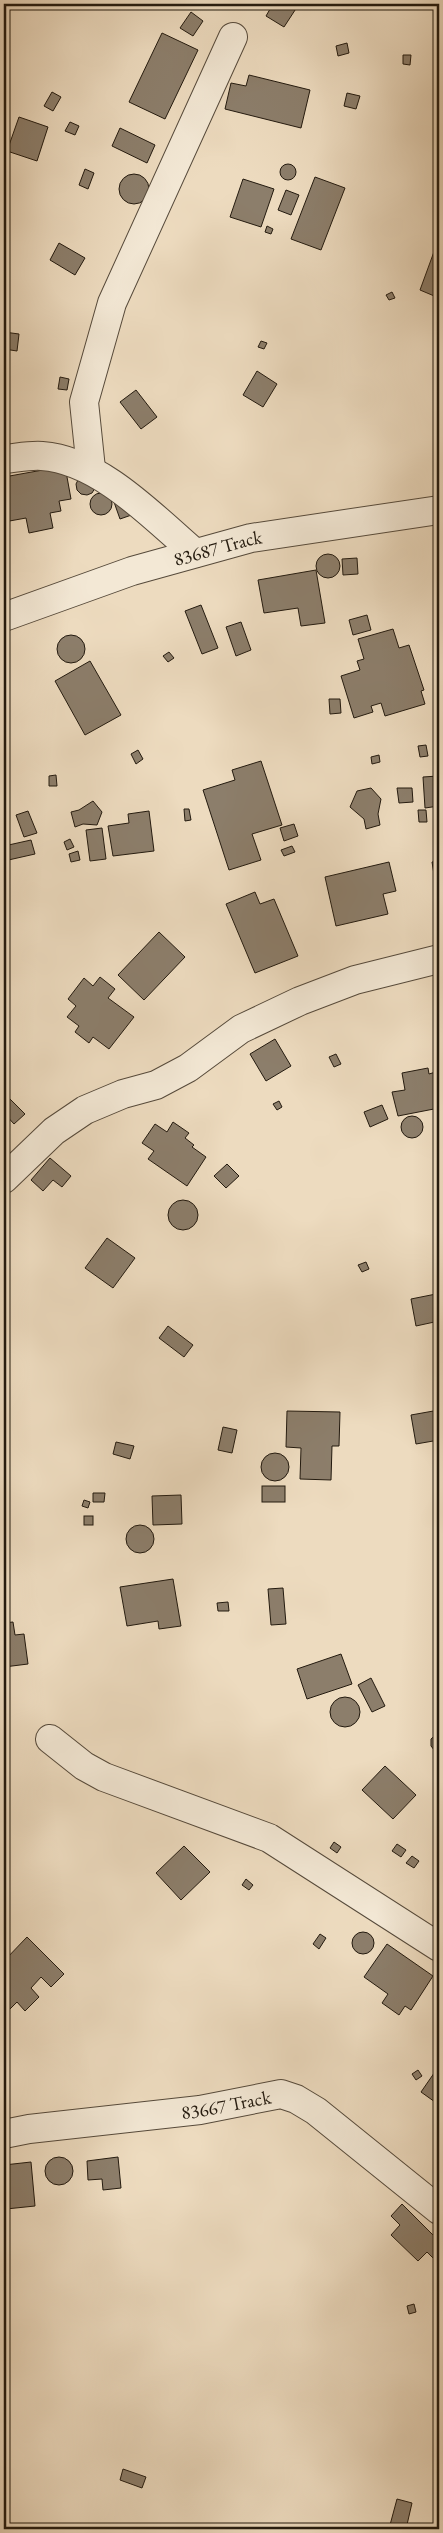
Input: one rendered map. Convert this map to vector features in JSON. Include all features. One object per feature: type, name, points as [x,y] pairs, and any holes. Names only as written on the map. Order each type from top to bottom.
[{"type":"street","points":[[90,469],[84,402],[112,303],[233,37]]},
{"type":"street","points":[[4,459],[42,456],[72,462],[90,469],[140,505],[195,553]]},
{"type":"street","name":"83687 Track","points":[[4,617],[132,571],[251,538],[439,510]]},
{"type":"street","points":[[4,1178],[54,1130],[85,1110],[123,1094],[156,1085],[188,1068],[241,1029],[300,1001],[355,980],[439,958]]},
{"type":"street","points":[[50,1739],[84,1766],[104,1777],[269,1838],[439,1947]]},
{"type":"street","name":"83667 Track","points":[[4,2134],[29,2129],[200,2110],[281,2094],[296,2098],[316,2111],[439,2210]]},
{"type":"building","points":[[273,4],[299,4],[284,27],[266,16]]},
{"type":"building","points":[[191,12],[203,21],[193,36],[180,28]]},
{"type":"building","points":[[162,33],[198,50],[165,119],[129,102]]},
{"type":"building","points":[[347,43],[349,53],[338,56],[336,46]]},
{"type":"building","points":[[403,55],[411,55],[410,65],[403,64]]},
{"type":"building","points":[[249,75],[310,90],[301,128],[225,109],[231,83],[246,86]]},
{"type":"building","points":[[52,92],[61,97],[53,111],[44,106]]},
{"type":"building","points":[[347,93],[360,96],[356,109],[344,106]]},
{"type":"building","points":[[19,117],[48,127],[37,161],[7,151]]},
{"type":"building","points":[[70,122],[79,126],[75,135],[65,131]]},
{"type":"building","points":[[120,128],[155,145],[147,163],[112,146]]},
{"type":"building","points":[[285,164],[291,164],[296,169],[294,178],[285,180],[280,175],[280,169]]},
{"type":"building","points":[[85,169],[94,173],[88,189],[79,185]]},
{"type":"building","points":[[134,174],[145,178],[149,189],[145,200],[134,204],[123,200],[119,189],[123,178]]},
{"type":"building","points":[[315,177],[345,188],[321,250],[291,239]]},
{"type":"building","points":[[243,179],[274,189],[261,227],[230,217]]},
{"type":"building","points":[[286,190],[299,195],[291,215],[278,210]]},
{"type":"building","points":[[267,226],[273,229],[271,234],[265,232]]},
{"type":"building","points":[[439,238],[439,298],[420,290]]},
{"type":"building","points":[[59,243],[85,258],[75,275],[50,260]]},
{"type":"building","points":[[392,292],[395,298],[389,300],[386,295]]},
{"type":"building","points":[[4,332],[19,334],[17,351],[4,349]]},
{"type":"building","points":[[261,341],[267,343],[264,349],[258,347]]},
{"type":"building","points":[[4,365],[8,365],[9,401],[4,401]]},
{"type":"building","points":[[257,371],[277,384],[263,407],[243,395]]},
{"type":"building","points":[[60,377],[69,379],[67,390],[58,389]]},
{"type":"building","points":[[136,390],[157,417],[141,429],[120,402]]},
{"type":"building","points":[[65,466],[71,499],[59,501],[61,511],[50,513],[53,528],[29,533],[26,518],[4,522],[4,477]]},
{"type":"building","points":[[79,478],[95,488],[92,493],[87,495],[81,494],[77,490],[76,484]]},
{"type":"building","points":[[101,493],[109,496],[112,504],[109,512],[101,515],[93,512],[90,504],[93,496]]},
{"type":"building","points":[[114,502],[143,511],[120,519]]},
{"type":"building","points":[[328,554],[333,555],[339,561],[339,571],[333,577],[328,578],[323,577],[317,571],[316,566],[317,561],[323,555]]},
{"type":"building","points":[[357,558],[358,574],[343,575],[342,559]]},
{"type":"building","points":[[316,570],[325,623],[301,626],[298,608],[264,613],[258,580]]},
{"type":"building","points":[[201,605],[218,648],[202,654],[185,611]]},
{"type":"building","points":[[367,615],[371,630],[353,635],[349,620]]},
{"type":"building","points":[[241,622],[251,650],[236,656],[226,627]]},
{"type":"building","points":[[393,629],[399,648],[409,645],[424,690],[421,691],[425,704],[385,716],[381,703],[371,706],[373,712],[354,718],[341,676],[360,670],[357,661],[364,659],[358,639]]},
{"type":"building","points":[[71,635],[81,639],[85,649],[81,659],[71,663],[61,659],[57,649],[61,639]]},
{"type":"building","points":[[169,652],[174,658],[168,662],[163,656]]},
{"type":"building","points":[[90,661],[121,715],[85,735],[55,681]]},
{"type":"building","points":[[329,699],[340,699],[341,713],[330,714]]},
{"type":"building","points":[[426,745],[428,756],[420,757],[418,746]]},
{"type":"building","points":[[138,750],[143,759],[136,764],[131,754]]},
{"type":"building","points":[[379,755],[380,762],[372,764],[371,757]]},
{"type":"building","points":[[261,761],[282,825],[252,834],[261,860],[229,870],[203,790],[235,780],[232,770]]},
{"type":"building","points":[[438,770],[439,806],[425,808],[423,777],[438,776]]},
{"type":"building","points":[[56,775],[57,786],[49,786],[49,776]]},
{"type":"building","points":[[371,788],[381,799],[378,814],[380,825],[366,829],[364,819],[350,807],[357,791]]},
{"type":"building","points":[[397,788],[412,788],[413,802],[399,803]]},
{"type":"building","points":[[4,796],[9,809],[4,812]]},
{"type":"building","points":[[93,801],[102,812],[97,825],[83,824],[75,827],[71,812],[79,810]]},
{"type":"building","points":[[184,809],[189,809],[191,820],[185,821]]},
{"type":"building","points":[[418,810],[426,810],[427,822],[419,822]]},
{"type":"building","points":[[28,811],[37,833],[24,837],[16,815]]},
{"type":"building","points":[[149,811],[154,851],[113,856],[108,826],[129,823],[128,814]]},
{"type":"building","points":[[294,824],[298,836],[284,841],[280,828]]},
{"type":"building","points":[[102,828],[106,859],[90,861],[86,830]]},
{"type":"building","points":[[70,839],[74,847],[67,850],[64,842]]},
{"type":"building","points":[[31,840],[35,854],[4,861],[4,846]]},
{"type":"building","points":[[292,846],[295,852],[284,856],[281,850]]},
{"type":"building","points":[[78,851],[80,860],[71,862],[69,854]]},
{"type":"building","points":[[439,861],[439,905],[432,862]]},
{"type":"building","points":[[389,862],[396,891],[383,894],[388,914],[336,926],[325,877]]},
{"type":"building","points":[[255,892],[260,904],[274,899],[298,956],[255,973],[226,904]]},
{"type":"building","points":[[159,932],[185,957],[144,1000],[118,975]]},
{"type":"building","points":[[100,977],[115,989],[108,998],[134,1017],[109,1049],[93,1037],[89,1043],[75,1032],[79,1026],[67,1017],[76,1006],[68,999],[84,978],[93,986]]},
{"type":"building","points":[[275,1039],[291,1066],[266,1081],[250,1054]]},
{"type":"building","points":[[336,1054],[341,1064],[334,1067],[329,1057]]},
{"type":"building","points":[[428,1068],[429,1074],[439,1071],[439,1108],[398,1116],[392,1092],[405,1090],[402,1073]]},
{"type":"building","points":[[7,1096],[25,1114],[14,1124],[4,1113],[4,1099]]},
{"type":"building","points":[[279,1101],[282,1107],[277,1110],[273,1104]]},
{"type":"building","points":[[382,1105],[388,1119],[370,1127],[364,1112]]},
{"type":"building","points":[[412,1116],[420,1119],[423,1127],[420,1135],[412,1138],[404,1135],[401,1127],[404,1119]]},
{"type":"building","points":[[173,1122],[189,1133],[185,1138],[194,1145],[192,1147],[206,1157],[187,1186],[148,1159],[154,1151],[142,1143],[155,1124],[167,1132]]},
{"type":"building","points":[[50,1158],[71,1176],[62,1187],[53,1180],[43,1191],[31,1180]]},
{"type":"building","points":[[227,1164],[239,1176],[226,1188],[214,1176]]},
{"type":"building","points":[[183,1200],[194,1204],[198,1215],[194,1226],[183,1230],[172,1226],[168,1215],[172,1204]]},
{"type":"building","points":[[107,1238],[135,1258],[113,1288],[85,1268]]},
{"type":"building","points":[[366,1262],[369,1269],[362,1272],[358,1265]]},
{"type":"building","points":[[439,1282],[439,1321],[416,1326],[411,1299],[436,1294],[434,1284]]},
{"type":"building","points":[[168,1326],[193,1345],[184,1357],[159,1338]]},
{"type":"building","points":[[439,1410],[439,1440],[416,1444],[411,1415]]},
{"type":"building","points":[[287,1411],[340,1412],[339,1446],[332,1446],[331,1480],[300,1479],[301,1448],[286,1447]]},
{"type":"building","points":[[223,1427],[237,1430],[232,1453],[218,1450]]},
{"type":"building","points":[[116,1442],[134,1446],[130,1459],[113,1454]]},
{"type":"building","points":[[275,1453],[285,1457],[289,1467],[285,1477],[275,1481],[265,1477],[261,1467],[265,1457]]},
{"type":"building","points":[[262,1486],[285,1486],[285,1502],[262,1502]]},
{"type":"building","points":[[93,1493],[105,1493],[104,1502],[93,1502]]},
{"type":"building","points":[[181,1495],[182,1524],[153,1525],[152,1496]]},
{"type":"building","points":[[84,1500],[90,1502],[88,1508],[82,1506]]},
{"type":"building","points":[[84,1516],[93,1516],[93,1525],[84,1525]]},
{"type":"building","points":[[140,1525],[150,1529],[154,1539],[150,1549],[140,1553],[130,1549],[126,1539],[130,1529]]},
{"type":"building","points":[[173,1579],[181,1626],[159,1629],[158,1621],[127,1626],[120,1587]]},
{"type":"building","points":[[283,1588],[286,1624],[271,1625],[268,1589]]},
{"type":"building","points":[[228,1602],[229,1611],[218,1611],[217,1603]]},
{"type":"building","points":[[13,1622],[15,1635],[24,1634],[28,1664],[4,1667],[4,1623]]},
{"type":"building","points":[[341,1654],[352,1684],[307,1699],[297,1669]]},
{"type":"building","points":[[371,1678],[385,1706],[372,1712],[358,1685]]},
{"type":"building","points":[[345,1697],[355,1702],[360,1712],[355,1722],[345,1727],[335,1722],[330,1712],[335,1702]]},
{"type":"building","points":[[439,1732],[439,1756],[431,1746],[431,1739]]},
{"type":"building","points":[[385,1766],[416,1795],[393,1819],[362,1790]]},
{"type":"building","points":[[334,1842],[341,1847],[337,1853],[330,1848]]},
{"type":"building","points":[[397,1844],[406,1850],[401,1857],[392,1851]]},
{"type":"building","points":[[184,1846],[210,1872],[181,1900],[156,1873]]},
{"type":"building","points":[[412,1856],[419,1861],[414,1868],[406,1863]]},
{"type":"building","points":[[246,1879],[253,1885],[249,1890],[242,1885]]},
{"type":"building","points":[[363,1932],[371,1935],[374,1943],[371,1951],[363,1954],[355,1951],[352,1943],[355,1935]]},
{"type":"building","points":[[320,1934],[326,1938],[319,1949],[313,1944]]},
{"type":"building","points":[[27,1937],[64,1974],[51,1987],[41,1977],[31,1988],[39,1997],[25,2011],[17,2002],[4,2015],[4,1961]]},
{"type":"building","points":[[387,1944],[433,1976],[411,2010],[405,2006],[399,2015],[382,2003],[388,1994],[364,1977]]},
{"type":"building","points":[[439,2066],[439,2096],[435,2102],[421,2092]]},
{"type":"building","points":[[418,2070],[422,2076],[416,2080],[412,2074]]},
{"type":"building","points":[[59,2157],[69,2161],[73,2171],[69,2181],[59,2185],[49,2181],[45,2171],[49,2161]]},
{"type":"building","points":[[118,2157],[121,2188],[103,2190],[102,2179],[88,2180],[87,2161]]},
{"type":"building","points":[[31,2162],[35,2206],[6,2209],[4,2165]]},
{"type":"building","points":[[402,2204],[439,2241],[439,2252],[433,2258],[427,2252],[418,2261],[391,2235],[400,2225],[391,2216]]},
{"type":"building","points":[[436,2292],[439,2292],[439,2324],[436,2324]]},
{"type":"building","points":[[414,2304],[416,2312],[409,2314],[407,2306]]},
{"type":"building","points":[[123,2469],[146,2477],[142,2488],[120,2480]]},
{"type":"building","points":[[397,2499],[412,2503],[406,2529],[390,2525]]}]
